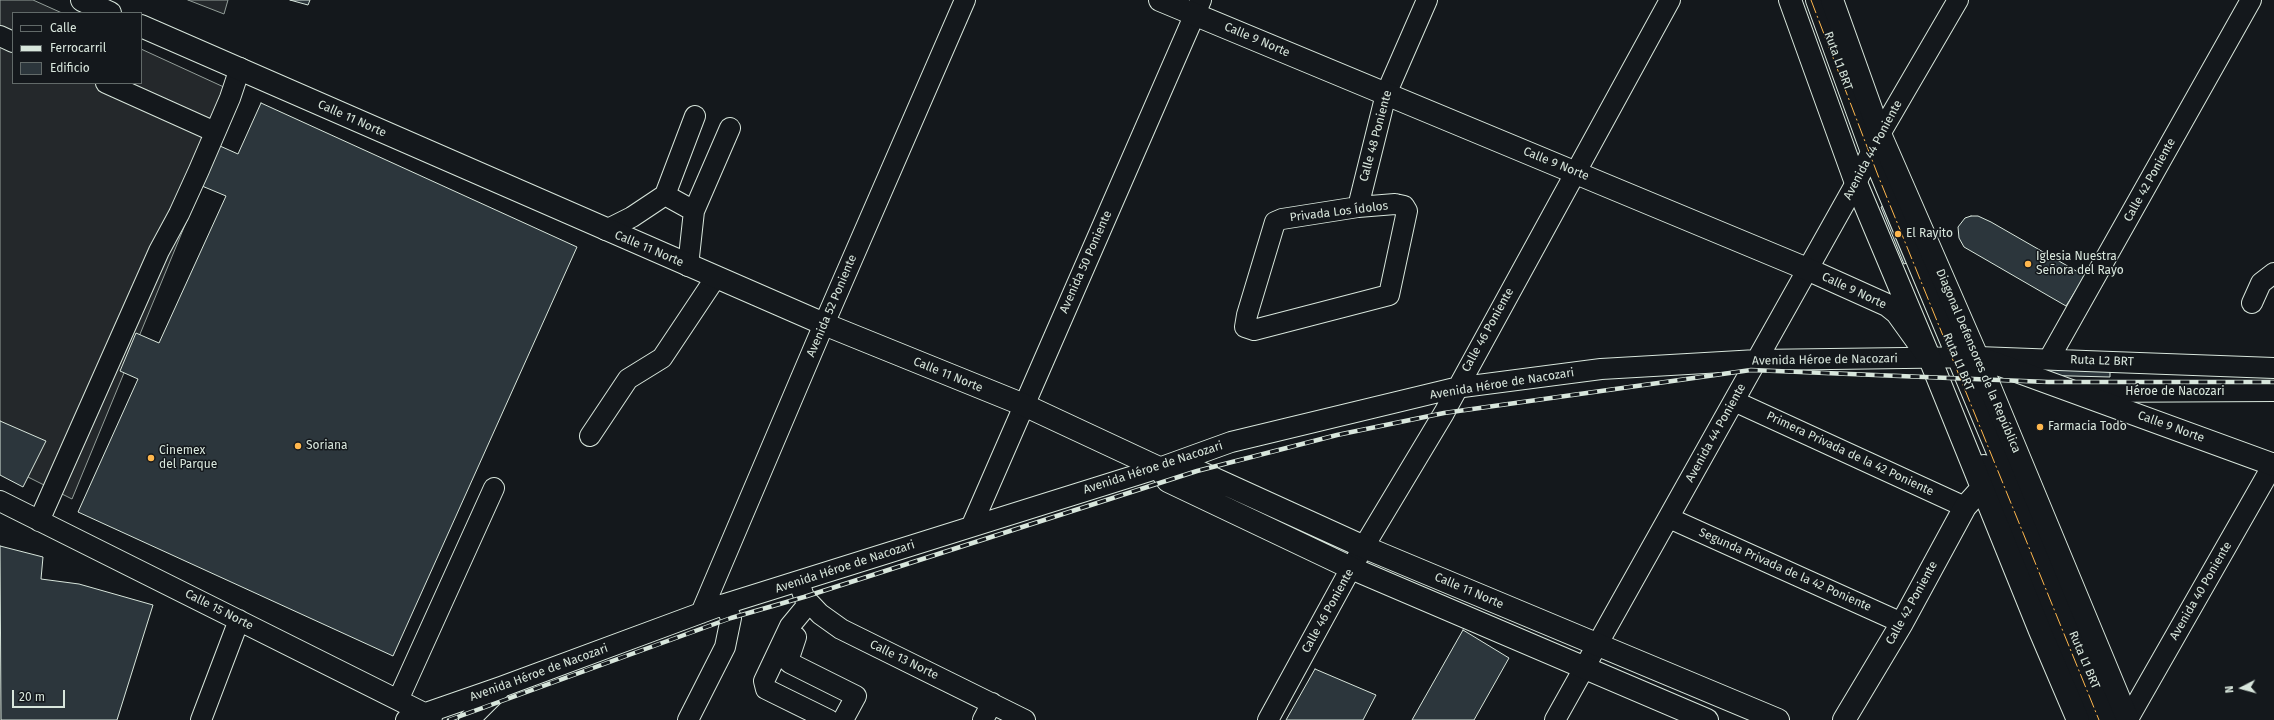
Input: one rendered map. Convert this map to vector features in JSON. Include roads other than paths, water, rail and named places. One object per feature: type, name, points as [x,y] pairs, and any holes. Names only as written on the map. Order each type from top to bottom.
[{"type":"main road","points":[[82,0],[108,12]]},
{"type":"main road","name":"Calle 9 Norte","points":[[1160,0],[1198,7],[1386,94],[1576,172],[1887,304],[1951,358],[2076,392],[2274,464]]},
{"type":"main road","name":"Diagonal Defensores de la República","points":[[1790,0],[1859,177],[1951,358],[2123,720]]},
{"type":"main road","name":"Diagonal Defensores de la República","points":[[1832,0],[1875,143],[1951,358],[1982,488],[2078,720]]},
{"type":"main road","name":"Calle 11 Norte","points":[[142,26],[240,68],[384,133],[688,266],[824,324],[1024,406],[1159,468],[1197,471],[1364,548],[1778,720]]},
{"type":"main road","name":"Calle 11 Norte","points":[[1159,468],[1168,481],[1351,568],[1707,720]]},
{"type":"main road","name":"Calle 42 Poniente","points":[[1844,720],[1902,622],[1966,507],[1982,488]]},
{"type":"street","name":"Avenida 52 Poniente","points":[[702,613],[824,324],[965,0]]},
{"type":"street","name":"Calle 48 Poniente","points":[[1358,207],[1386,94],[1427,0]]},
{"type":"street","name":"Calle 46 Poniente","points":[[1268,720],[1351,568],[1444,412],[1455,388],[1670,0]]},
{"type":"street","name":"Ruta L1 BRT","points":[[1801,0],[1859,177]]},
{"type":"street","name":"Ruta L1 BRT","points":[[1816,0],[1875,143]]},
{"type":"street","name":"Avenida 44 Poniente","points":[[1556,720],[1859,177],[1875,143],[1958,0]]},
{"type":"street","name":"Calle 42 Poniente","points":[[2049,360],[2250,0]]},
{"type":"street","name":"Avenida 50 Poniente","points":[[972,525],[1198,7]]},
{"type":"street","points":[[0,36],[12,42]]},
{"type":"street","points":[[39,521],[159,251],[179,214],[215,132],[240,68]]},
{"type":"street","points":[[108,84],[215,132]]},
{"type":"street","points":[[606,230],[632,217],[665,195],[695,116]]},
{"type":"street","points":[[688,266],[694,211],[730,128]]},
{"type":"street","points":[[665,195],[694,211]]},
{"type":"street","name":"Privada Los Ídolos","points":[[1395,204],[1404,206],[1407,211],[1390,295],[1254,330],[1245,327],[1247,315],[1275,222],[1282,219],[1358,207],[1395,204]]},
{"type":"street","points":[[2252,303],[2261,283],[2274,273]]},
{"type":"street","points":[[590,436],[628,379],[662,358],[705,296],[716,277]]},
{"type":"street","name":"Ruta L1 BRT","points":[[1951,358],[2092,720]]},
{"type":"street","name":"Ruta L2 BRT","points":[[1951,358],[2274,368]]},
{"type":"street","name":"Avenida Héroe de Nacozari","points":[[406,720],[432,717],[501,687],[725,604],[800,582],[972,525],[1159,468],[1231,442],[1455,388],[1601,369],[1757,360],[1951,358]]},
{"type":"street","name":"Héroe de Nacozari","points":[[2076,392],[2274,391]]},
{"type":"street","name":"Primera Privada de la 42 Poniente","points":[[1734,401],[1966,507]]},
{"type":"street","name":"Avenida 40 Poniente","points":[[2123,720],[2274,464]]},
{"type":"street","points":[[398,700],[494,488]]},
{"type":"street","name":"Calle 15 Norte","points":[[0,501],[432,717]]},
{"type":"street","name":"Segunda Privada de la 42 Poniente","points":[[1669,518],[1902,622]]},
{"type":"street","name":"Calle 13 Norte","points":[[800,582],[804,597],[812,606],[841,629],[987,712],[1025,720]]},
{"type":"street","points":[[688,720],[725,647],[731,618],[725,604]]},
{"type":"street","points":[[812,606],[790,626],[764,681],[766,689],[829,720]]},
{"type":"street","points":[[812,606],[798,630],[788,661],[856,696],[843,720]]},
{"type":"street","points":[[201,720],[239,620]]},
{"type":"street","points":[[469,720],[501,687]]},
{"type":"railway","points":[[449,720],[731,618],[804,597],[1197,471],[1337,435],[1444,413],[1751,370],[2048,382],[2274,382]]},
{"type":"place","name":"El Rayito","points":[[1898,234]]},
{"type":"place","name":"Iglesia Nuestra Señora del Rayo","points":[[2028,264]]},
{"type":"place","name":"Farmacia Todo","points":[[2040,427]]},
{"type":"place","name":"Soriana","points":[[298,446]]},
{"type":"place","name":"Cinemex del Parque","points":[[151,458]]}]
